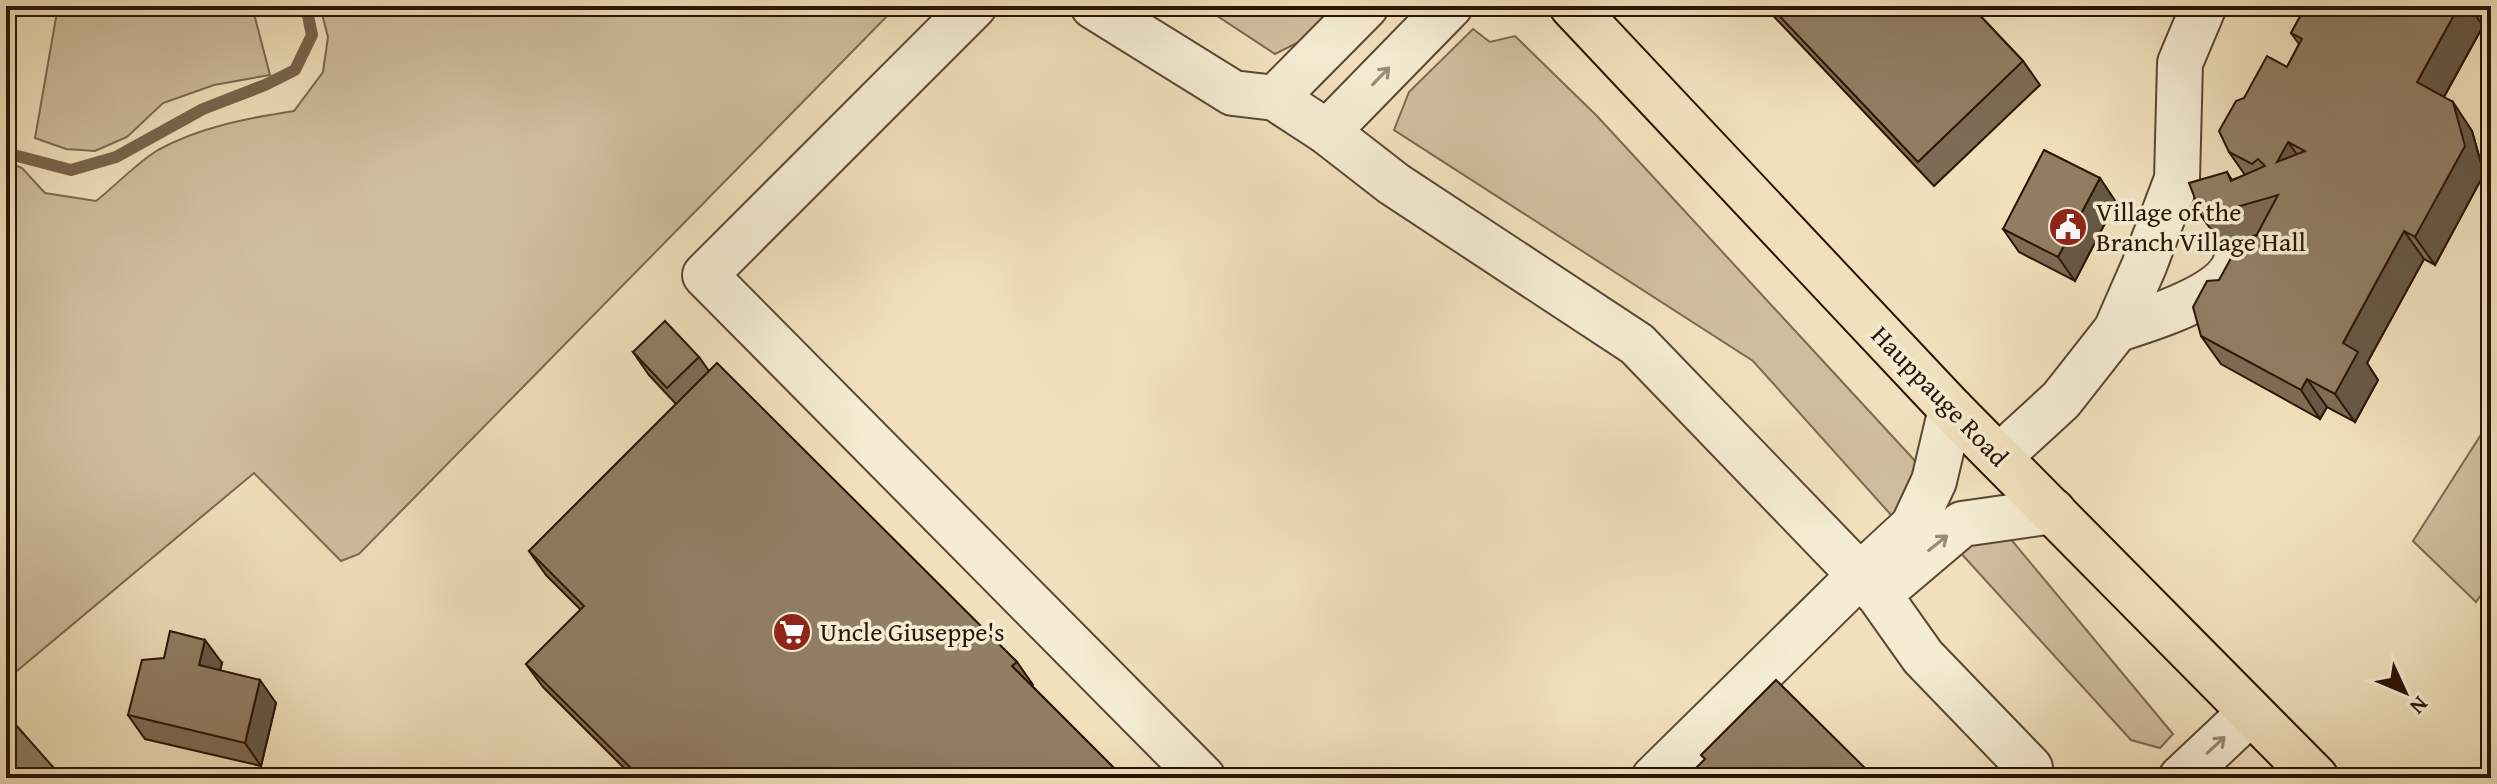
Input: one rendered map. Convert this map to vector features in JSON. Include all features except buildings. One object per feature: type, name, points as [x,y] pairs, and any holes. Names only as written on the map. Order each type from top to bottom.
[{"type":"main road","name":"Hauppauge Road","points":[[1572,6],[1951,409],[2316,778]]},
{"type":"lane","points":[[974,6],[705,275],[1203,778]]},
{"type":"lane","points":[[1093,6],[1233,93],[1275,98],[1327,132],[1394,184],[1637,344],[1870,585],[1923,657],[2030,768]]},
{"type":"lane","points":[[1275,98],[1366,6]]},
{"type":"lane","points":[[1327,132],[1450,6]]},
{"type":"lane","points":[[1999,457],[2061,400],[2116,330],[2177,179],[2180,63],[2204,6]]},
{"type":"lane","points":[[2177,153],[2213,196]]},
{"type":"lane","points":[[2116,330],[2183,307],[2215,288],[2234,267],[2238,250],[2236,242]]},
{"type":"lane","points":[[1870,585],[1913,526],[1934,481],[1951,409]]},
{"type":"lane","points":[[1654,778],[1870,585],[1962,524],[2053,511]]},
{"type":"lane","points":[[2181,778],[2250,713]]},
{"type":"shaded area","points":[[58,6],[252,6],[270,75],[214,85],[163,103],[127,137],[95,151],[66,149],[35,138]]},
{"type":"shaded area","points":[[320,6],[897,6],[359,554],[341,561],[254,473],[6,680],[6,161],[22,168],[45,193],[96,201],[143,160],[174,142],[224,124],[294,111],[323,72],[328,37]]},
{"type":"shaded area","points":[[1202,6],[1334,6],[1299,42],[1275,54]]},
{"type":"shaded area","points":[[1473,29],[1490,42],[1515,36],[1597,116],[1917,463],[1917,488],[1892,516],[1753,361],[1394,130],[1409,92]]},
{"type":"shaded area","points":[[2491,419],[2491,581],[2476,602],[2413,541]]},
{"type":"shaded area","points":[[1973,537],[2009,537],[2173,734],[2160,748],[2131,740],[1958,550]]},
{"type":"waterway","points":[[6,153],[71,170],[116,157],[203,109],[265,85],[295,70],[312,35],[306,6]]},
{"type":"place","name":"Village of the Branch Village Hall","points":[[2068,227]]},
{"type":"place","name":"Uncle Giuseppe's","points":[[792,632]]}]
